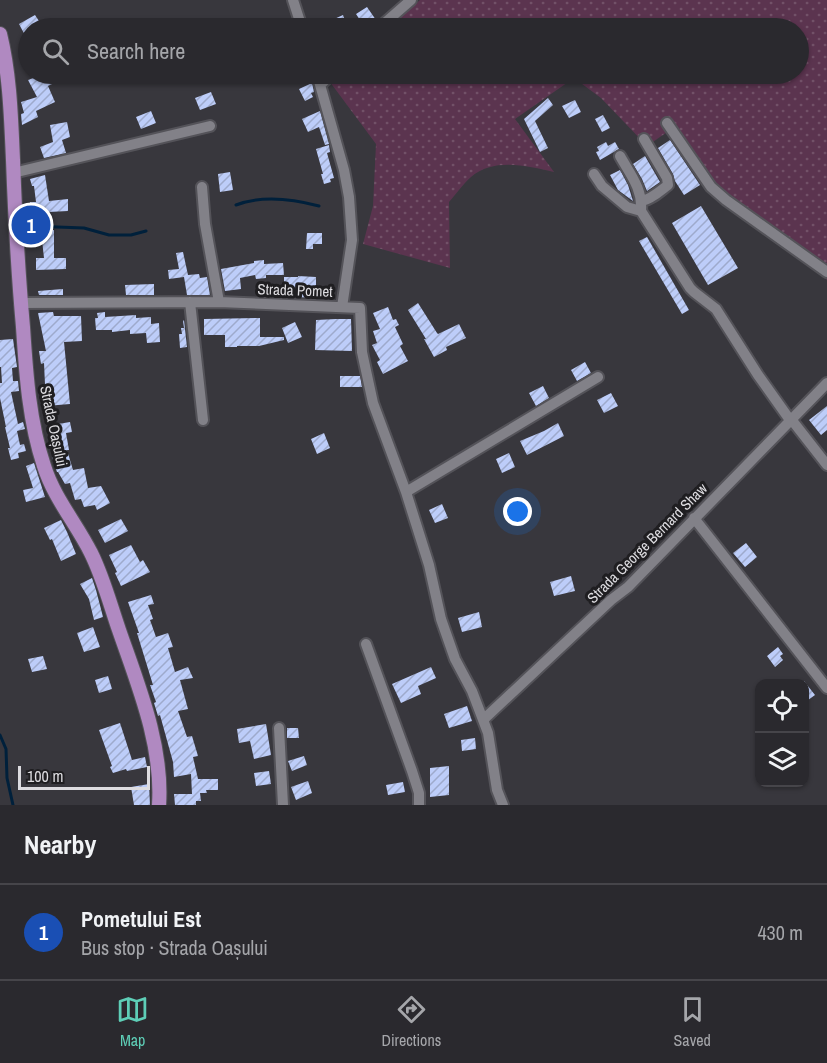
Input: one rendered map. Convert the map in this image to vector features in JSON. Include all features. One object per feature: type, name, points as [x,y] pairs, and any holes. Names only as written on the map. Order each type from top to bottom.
[{"type":"main road","name":"Strada Oașului","points":[[0,34],[10,90],[20,303],[34,430],[52,488],[84,540],[96,565],[129,658],[155,744],[159,774],[159,805]]},
{"type":"street","points":[[293,0],[299,18]]},
{"type":"street","points":[[391,18],[411,0]]},
{"type":"street","name":"Strada Pomet","points":[[20,303],[219,302],[342,307],[352,240],[349,196],[320,84]]},
{"type":"street","points":[[667,123],[718,193],[827,272]]},
{"type":"street","points":[[13,173],[210,126]]},
{"type":"street","points":[[642,206],[645,201],[668,185],[667,178],[644,139]]},
{"type":"street","points":[[620,156],[639,190],[642,206],[690,288],[716,309],[758,375],[827,465]]},
{"type":"street","points":[[594,174],[603,186],[627,207],[642,206]]},
{"type":"street","points":[[202,187],[205,224],[219,302]]},
{"type":"street","points":[[190,302],[203,420]]},
{"type":"street","points":[[342,307],[360,308],[362,352],[373,403],[406,492],[429,565],[441,619],[455,659],[472,691],[488,733],[497,790],[503,805]]},
{"type":"street","points":[[406,492],[598,377]]},
{"type":"street","name":"Strada George Bernard Shaw","points":[[483,720],[627,587],[827,383]]},
{"type":"street","points":[[694,518],[827,688]]},
{"type":"street","points":[[366,644],[412,771],[419,793],[419,805]]},
{"type":"street","points":[[279,728],[283,805]]},
{"type":"shaded area","points":[[420,0],[827,0],[827,280],[712,193],[670,130],[647,146],[601,98],[582,84],[809,84],[809,18],[399,18]]},
{"type":"shaded area","points":[[331,84],[565,84],[515,119],[554,172],[533,167],[501,165],[480,171],[471,177],[449,202],[450,268],[363,244],[373,206],[376,144]]},
{"type":"building","points":[[367,7],[375,18],[359,18],[356,14]]},
{"type":"building","points":[[30,84],[52,84],[48,86],[55,102],[36,111],[38,117],[22,125],[21,114],[24,113],[21,102],[37,97]]},
{"type":"building","points":[[312,84],[313,97],[305,101],[299,89]]},
{"type":"building","points":[[211,92],[216,104],[200,110],[195,98]]},
{"type":"building","points":[[548,98],[553,105],[535,121],[548,148],[540,152],[524,119]]},
{"type":"building","points":[[575,100],[581,112],[569,118],[562,106]]},
{"type":"building","points":[[151,111],[156,123],[141,129],[136,117]]},
{"type":"building","points":[[320,111],[329,144],[325,145],[319,127],[308,132],[302,119]]},
{"type":"building","points":[[603,115],[610,128],[602,132],[595,119]]},
{"type":"building","points":[[67,122],[70,137],[62,140],[66,153],[44,158],[40,147],[53,142],[50,125]]},
{"type":"building","points":[[670,140],[700,185],[684,195],[658,148]]},
{"type":"building","points":[[606,142],[608,146],[615,142],[619,149],[600,160],[596,152],[599,151],[597,147]]},
{"type":"building","points":[[329,145],[330,152],[327,153],[334,178],[330,179],[331,182],[324,184],[316,149]]},
{"type":"building","points":[[645,156],[660,182],[647,191],[633,164]]},
{"type":"building","points":[[620,170],[633,201],[618,190],[610,175]]},
{"type":"building","points":[[230,172],[233,190],[220,192],[218,174]]},
{"type":"building","points":[[45,175],[49,201],[68,199],[68,211],[30,213],[30,202],[36,202],[34,186],[30,179]]},
{"type":"building","points":[[701,206],[738,268],[708,285],[672,223]]},
{"type":"building","points":[[54,230],[54,258],[66,258],[66,269],[36,270],[36,258],[44,258],[42,240],[32,240],[32,231]]},
{"type":"building","points":[[307,233],[322,233],[322,244],[313,244],[313,249],[306,249]]},
{"type":"building","points":[[647,237],[689,310],[682,314],[639,241]]},
{"type":"building","points":[[183,252],[188,275],[199,274],[200,278],[207,277],[210,295],[187,295],[184,277],[169,279],[168,270],[179,269],[176,253]]},
{"type":"building","points":[[264,260],[264,264],[283,263],[284,275],[266,275],[266,278],[256,279],[255,275],[240,278],[241,289],[225,291],[221,269]]},
{"type":"building","points":[[284,277],[316,277],[316,291],[332,290],[333,298],[288,297],[288,288],[284,288]]},
{"type":"building","points":[[154,284],[154,295],[126,295],[125,285]]},
{"type":"building","points":[[63,289],[63,295],[39,295],[38,291]]},
{"type":"building","points":[[418,303],[438,334],[459,324],[466,338],[446,347],[447,350],[434,357],[408,310]]},
{"type":"building","points":[[388,307],[393,320],[396,319],[399,325],[395,327],[403,344],[400,346],[408,361],[383,374],[377,362],[380,360],[372,345],[377,343],[373,331],[380,329],[373,313]]},
{"type":"building","points":[[53,312],[54,316],[81,316],[82,341],[64,342],[70,404],[46,406],[44,363],[41,364],[39,351],[46,351],[38,313]]},
{"type":"building","points":[[105,312],[105,317],[136,315],[136,318],[151,317],[151,324],[159,323],[160,342],[147,343],[146,333],[130,334],[130,330],[112,332],[112,330],[96,330],[97,313]]},
{"type":"building","points":[[260,318],[260,337],[284,337],[284,340],[259,346],[225,347],[225,335],[204,335],[204,319]]},
{"type":"building","points":[[351,319],[352,351],[315,350],[316,320]]},
{"type":"building","points":[[184,320],[187,347],[180,348],[179,334],[182,334],[181,328],[184,328]]},
{"type":"building","points":[[295,322],[302,337],[288,343],[282,328]]},
{"type":"building","points":[[13,339],[17,367],[12,368],[13,381],[18,381],[19,391],[11,392],[18,424],[23,422],[25,429],[17,431],[20,445],[24,444],[26,451],[18,453],[19,458],[11,460],[0,398],[0,383],[2,383],[0,340]]},
{"type":"building","points":[[585,362],[591,373],[577,381],[571,370]]},
{"type":"building","points":[[340,376],[360,376],[362,387],[340,387]]},
{"type":"building","points":[[543,386],[549,398],[536,406],[529,393]]},
{"type":"building","points":[[611,393],[618,406],[604,413],[597,400]]},
{"type":"building","points":[[827,406],[827,430],[821,435],[809,420]]},
{"type":"building","points":[[70,422],[72,432],[66,433],[69,450],[67,450],[73,470],[84,468],[88,488],[101,486],[110,503],[97,510],[95,505],[84,507],[81,499],[75,500],[70,483],[65,484],[57,472],[52,457],[50,438],[55,438],[52,425]]},
{"type":"building","points":[[558,423],[564,436],[527,455],[520,441]]},
{"type":"building","points":[[324,433],[330,448],[317,454],[311,439]]},
{"type":"building","points":[[509,453],[515,467],[502,473],[496,459]]},
{"type":"building","points":[[34,463],[45,497],[26,502],[23,490],[33,488],[26,466]]},
{"type":"building","points":[[442,504],[448,518],[435,523],[429,510]]},
{"type":"building","points":[[121,519],[128,531],[105,543],[98,530]]},
{"type":"building","points":[[61,520],[76,554],[61,561],[52,539],[50,540],[44,528]]},
{"type":"building","points":[[746,543],[757,557],[745,567],[733,553]]},
{"type":"building","points":[[131,545],[140,562],[143,560],[150,572],[121,586],[109,555]]},
{"type":"building","points":[[571,576],[575,591],[554,596],[550,582]]},
{"type":"building","points":[[92,578],[103,617],[94,620],[89,599],[80,584]]},
{"type":"building","points":[[151,595],[154,604],[148,605],[156,637],[168,633],[173,647],[168,648],[175,672],[188,667],[193,678],[180,680],[188,709],[178,711],[187,737],[192,736],[198,756],[193,757],[198,779],[218,779],[218,790],[206,790],[207,793],[200,793],[201,801],[196,801],[196,805],[175,805],[174,794],[192,794],[191,774],[174,777],[173,762],[160,715],[158,716],[154,703],[156,702],[150,685],[153,685],[128,602]]},
{"type":"building","points":[[479,612],[482,627],[462,632],[458,618]]},
{"type":"building","points":[[93,627],[100,647],[84,652],[77,633]]},
{"type":"building","points":[[778,647],[783,654],[780,656],[783,660],[775,667],[767,656]]},
{"type":"building","points":[[43,656],[47,669],[32,672],[28,659]]},
{"type":"building","points":[[431,667],[436,678],[418,686],[421,694],[401,703],[392,684]]},
{"type":"building","points":[[108,676],[112,689],[99,693],[95,680]]},
{"type":"building","points":[[809,687],[815,695],[809,699]]},
{"type":"building","points":[[467,706],[472,721],[449,728],[444,714]]},
{"type":"building","points":[[120,723],[132,760],[145,757],[147,767],[113,773],[99,730]]},
{"type":"building","points":[[266,724],[271,755],[254,759],[250,741],[239,743],[237,729]]},
{"type":"building","points":[[287,728],[298,728],[299,738],[287,738]]},
{"type":"building","points":[[475,738],[476,749],[462,751],[461,740]]},
{"type":"building","points":[[304,756],[307,765],[292,771],[288,761]]},
{"type":"building","points":[[449,766],[449,795],[430,797],[430,768]]},
{"type":"building","points":[[269,771],[271,784],[256,786],[254,773]]},
{"type":"building","points":[[308,781],[312,793],[296,800],[291,787]]},
{"type":"building","points":[[403,782],[405,792],[388,795],[386,785]]},
{"type":"building","points":[[149,784],[150,805],[134,805],[131,787]]},
{"type":"waterway","points":[[236,205],[256,200],[278,199],[319,206]]},
{"type":"waterway","points":[[30,226],[84,228],[109,235],[131,235],[146,231]]},
{"type":"waterway","points":[[0,735],[6,749],[7,778],[13,805]]},
{"type":"place","name":"Pometului Est","points":[[31,225]]}]
